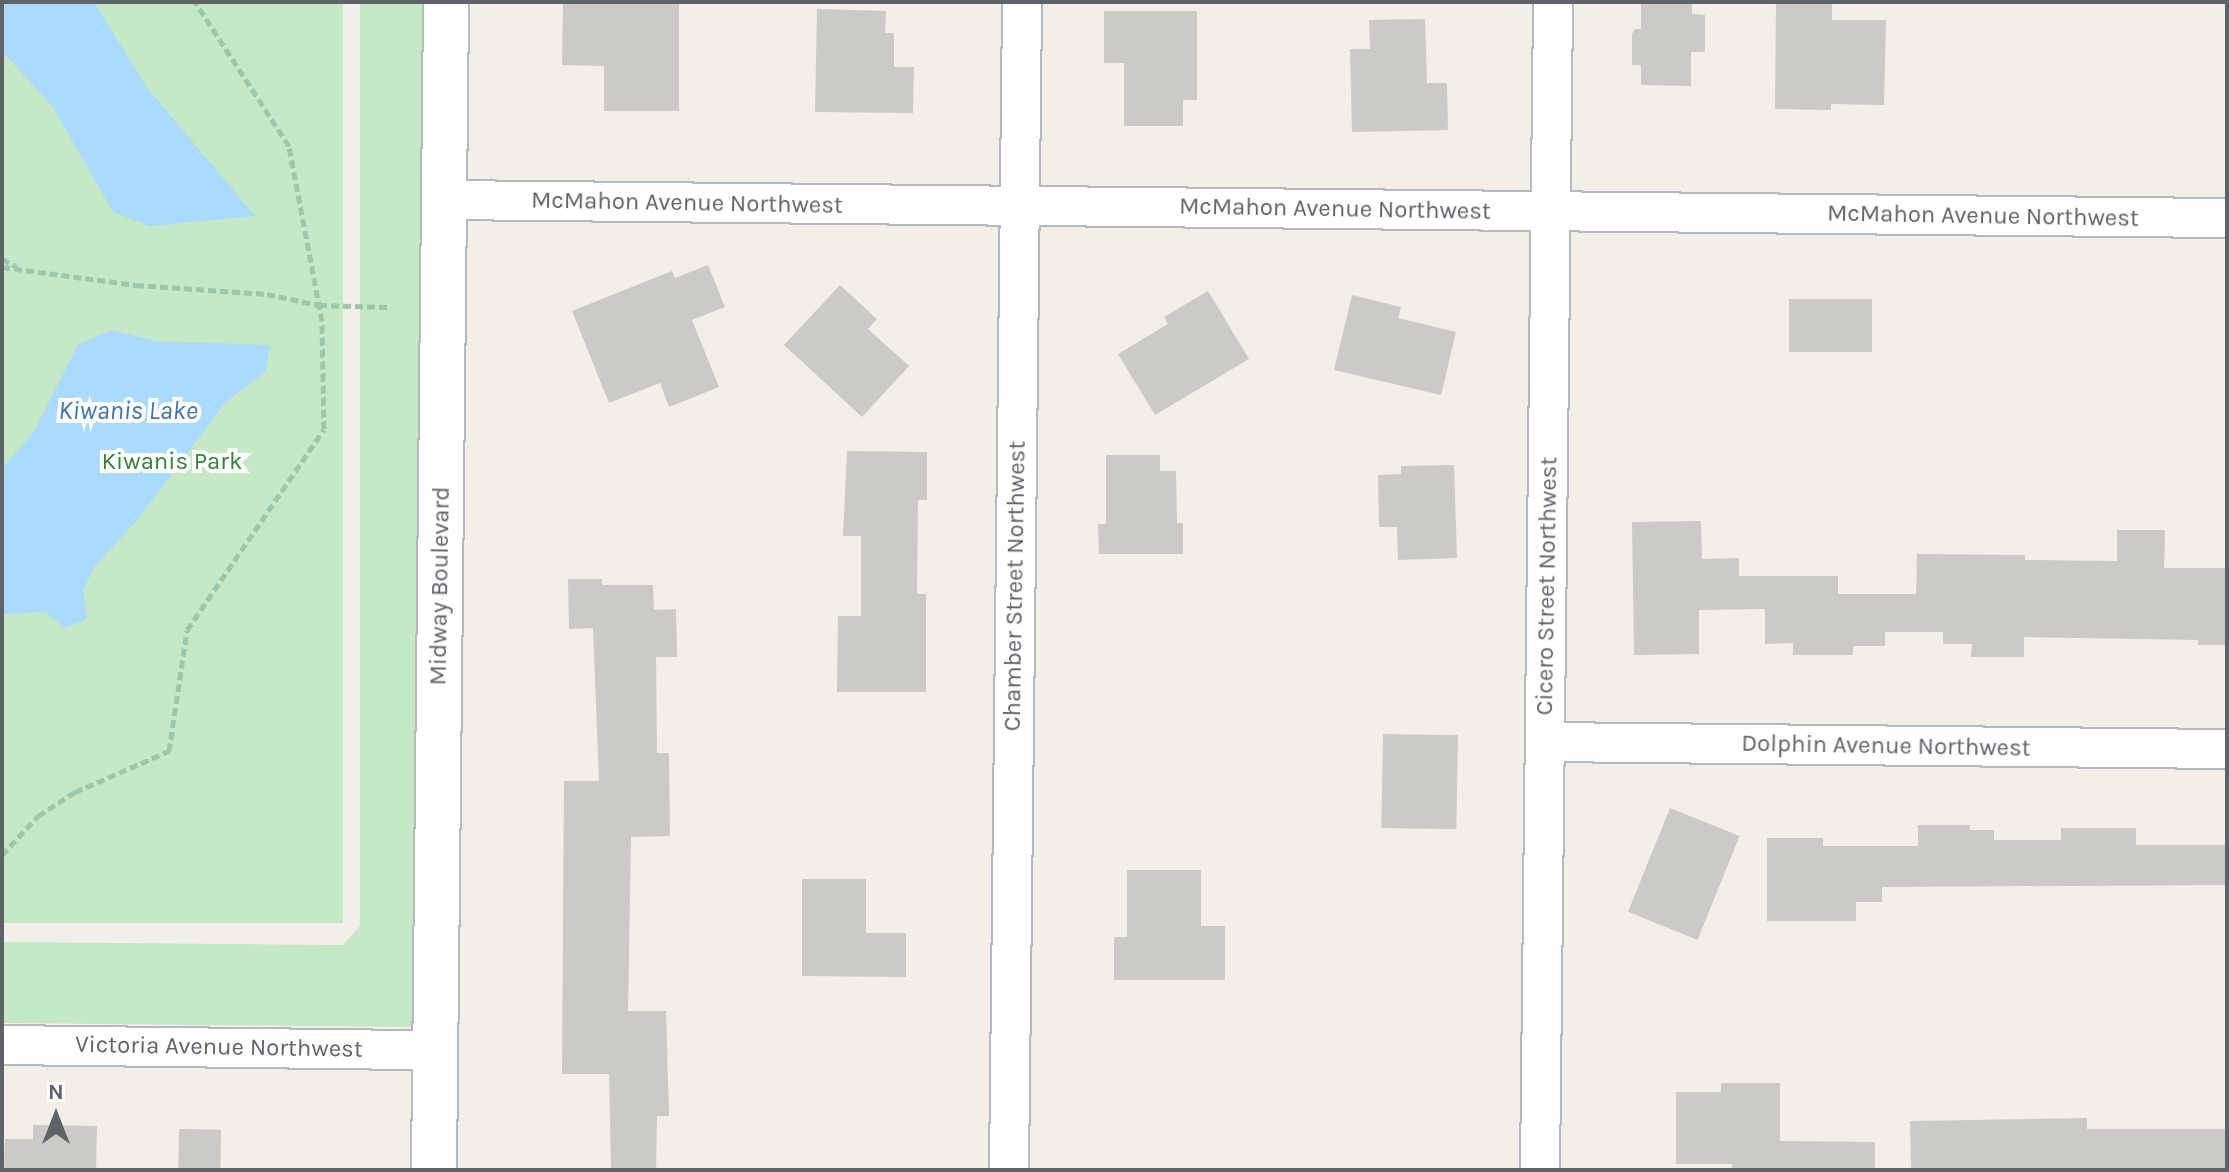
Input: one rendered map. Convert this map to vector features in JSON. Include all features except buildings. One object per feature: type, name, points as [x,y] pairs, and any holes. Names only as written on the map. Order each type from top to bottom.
[{"type":"street","name":"Midway Boulevard","points":[[434,1170],[446,2]]},
{"type":"street","name":"Chamber Street Northwest","points":[[1009,1170],[1022,2]]},
{"type":"street","name":"Cicero Street Northwest","points":[[1540,1170],[1553,2]]},
{"type":"street","name":"McMahon Avenue Northwest","points":[[444,200],[2227,218]]},
{"type":"street","name":"Dolphin Avenue Northwest","points":[[1545,742],[2227,749]]},
{"type":"street","name":"Victoria Avenue Northwest","points":[[2,1045],[435,1050]]},
{"type":"path","points":[[2,855],[38,816],[75,792],[169,751],[187,630],[324,429],[319,305],[289,146],[195,2]]},
{"type":"path","points":[[2,259],[21,269]]},
{"type":"path","points":[[2,267],[136,285],[267,294],[319,305],[388,307]]},
{"type":"green space","name":"Kiwanis Park","points":[[2,2],[343,2],[343,923],[2,923]]},
{"type":"green space","points":[[360,2],[426,2],[415,1027],[2,1023],[2,942],[343,945],[360,926]]},
{"type":"water","points":[[2,2],[94,2],[148,89],[255,216],[149,226],[113,212],[53,107],[2,51]]},
{"type":"water","name":"Kiwanis Lake","points":[[111,330],[155,341],[270,345],[266,371],[225,403],[139,518],[94,567],[83,590],[87,619],[65,628],[45,612],[2,614],[2,469],[33,433],[78,345]]}]
